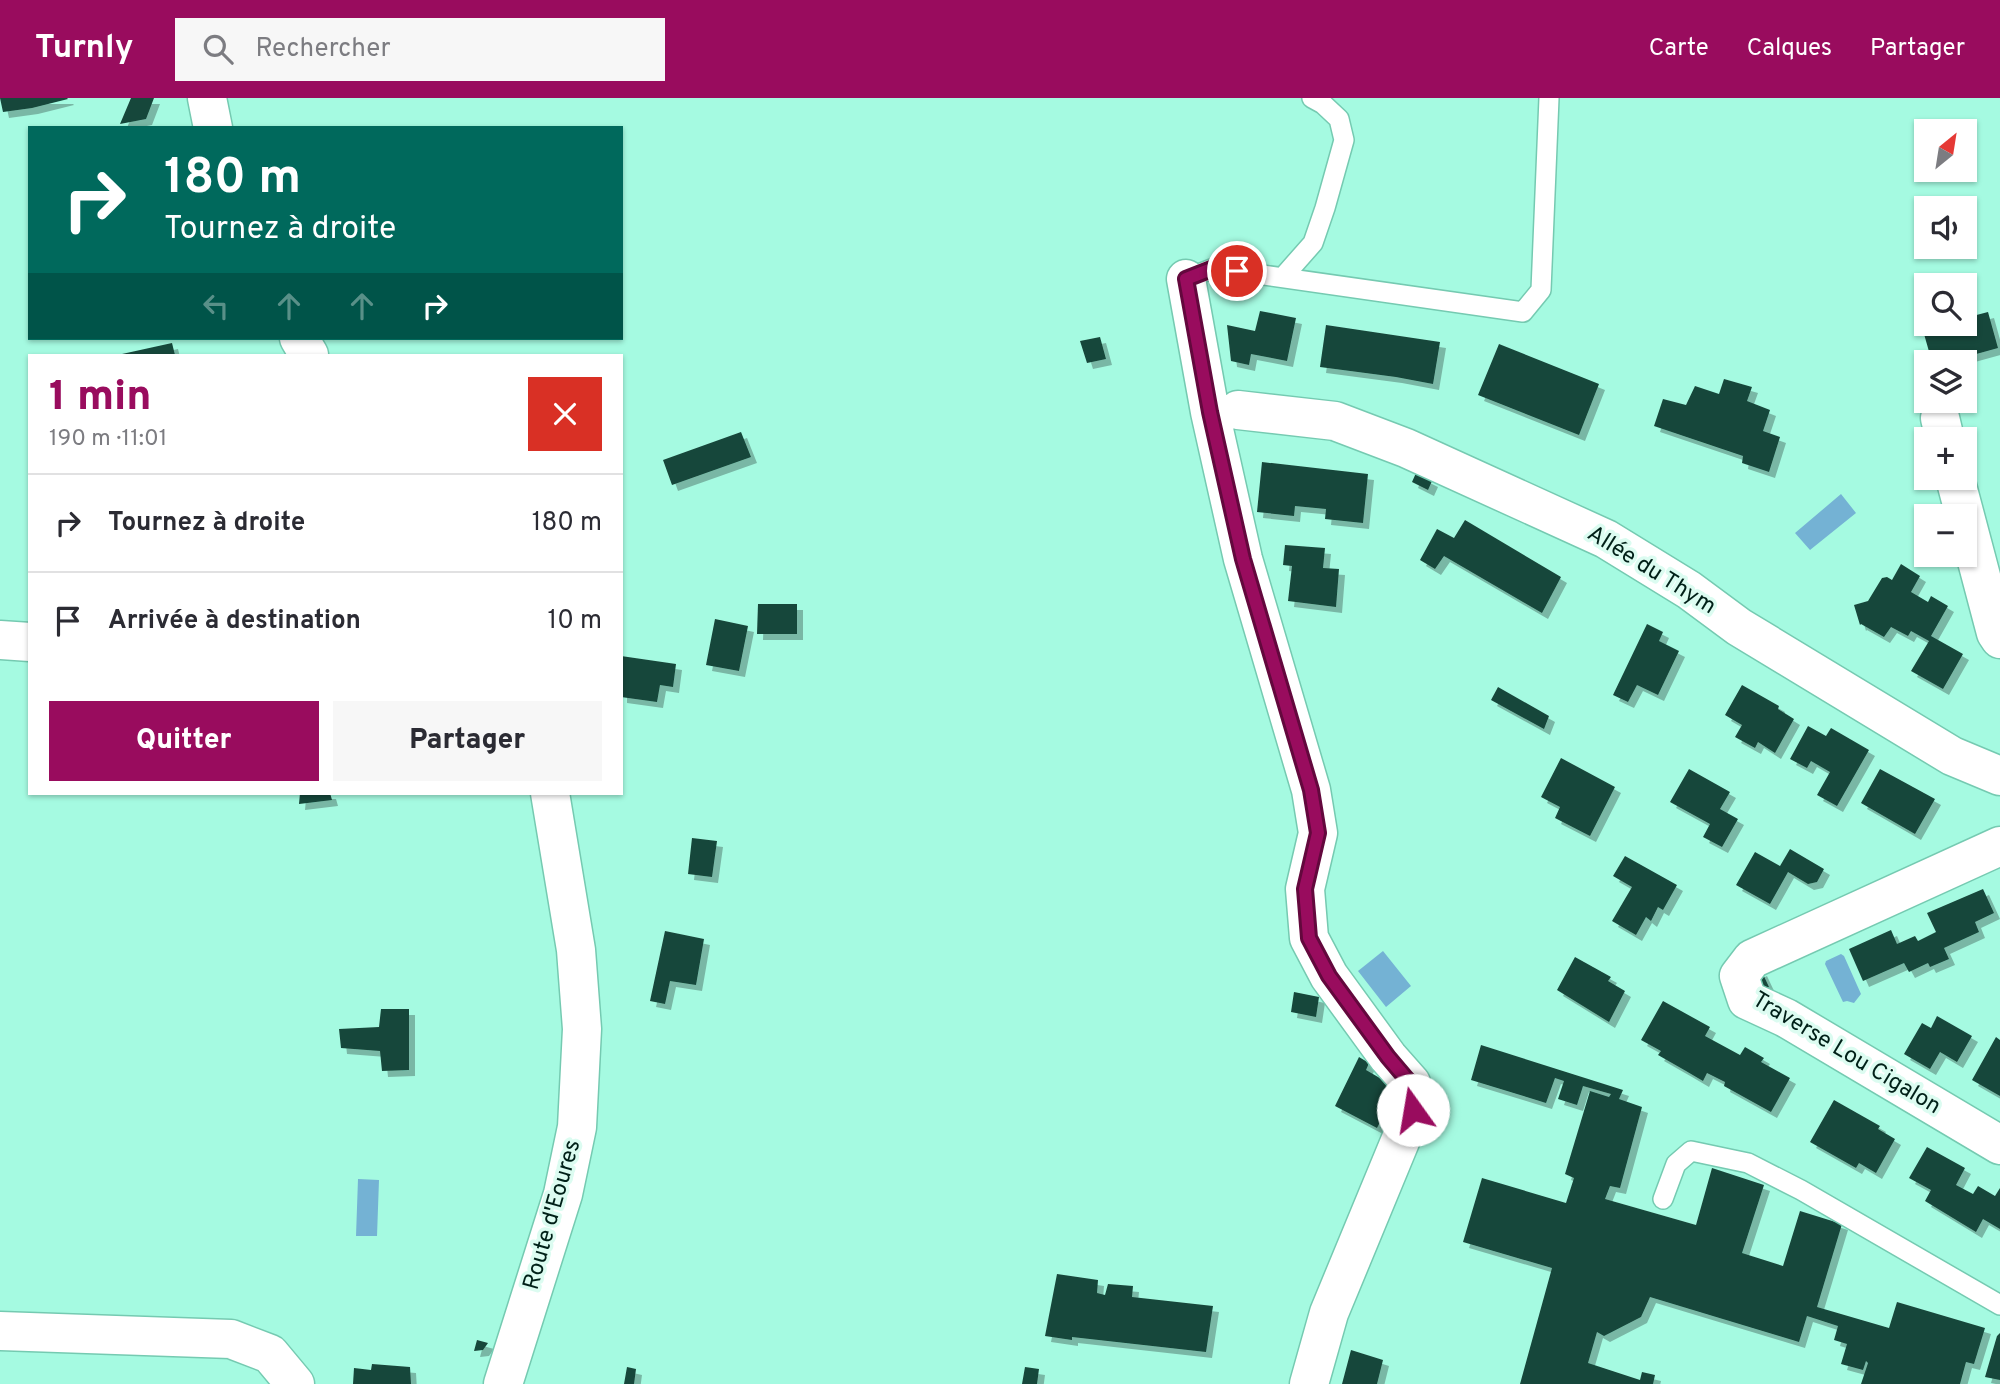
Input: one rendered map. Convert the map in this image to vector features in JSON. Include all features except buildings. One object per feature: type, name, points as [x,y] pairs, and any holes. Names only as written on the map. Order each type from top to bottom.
[{"type":"street","points":[[206,98],[213,126]]},
{"type":"street","points":[[1186,279],[1210,412],[1243,559],[1311,790],[1318,833],[1305,889],[1309,938],[1329,976],[1410,1083],[1413,1110],[1329,1313],[1309,1384]]},
{"type":"street","name":"Allée du Thym","points":[[1238,410],[1335,421],[1406,448],[1606,538],[1689,590],[1739,627],[1952,756],[2000,776]]},
{"type":"street","points":[[1958,490],[1996,633],[2000,639]]},
{"type":"street","points":[[0,640],[28,642]]},
{"type":"street","name":"Route d'Eoures","points":[[503,1384],[563,1194],[578,1127],[582,1028],[576,950],[550,795]]},
{"type":"street","name":"Traverse Lou Cigalon","points":[[2000,846],[1752,958],[1739,976],[1746,1000],[1786,1018],[2000,1145]]},
{"type":"street","points":[[0,1331],[231,1339],[270,1354],[295,1384]]},
{"type":"lane","points":[[1283,277],[1313,243],[1344,140],[1339,119],[1312,98]]},
{"type":"lane","points":[[1186,279],[1214,268],[1523,312],[1541,290],[1549,98]]},
{"type":"lane","points":[[1663,1199],[1676,1164],[1691,1151],[1748,1163],[1801,1190],[2000,1305]]},
{"type":"water","points":[[1841,494],[1856,513],[1810,550],[1795,533]]},
{"type":"water","points":[[1383,951],[1411,986],[1386,1007],[1358,971]]},
{"type":"water","points":[[1841,954],[1861,994],[1854,1003],[1843,1002],[1825,964]]},
{"type":"water","points":[[358,1179],[379,1180],[377,1236],[356,1236]]},
{"type":"route","points":[[1237,271],[1214,268],[1186,279],[1210,412],[1243,559],[1311,790],[1318,833],[1305,889],[1309,938],[1329,976],[1410,1083],[1413,1110]]}]
